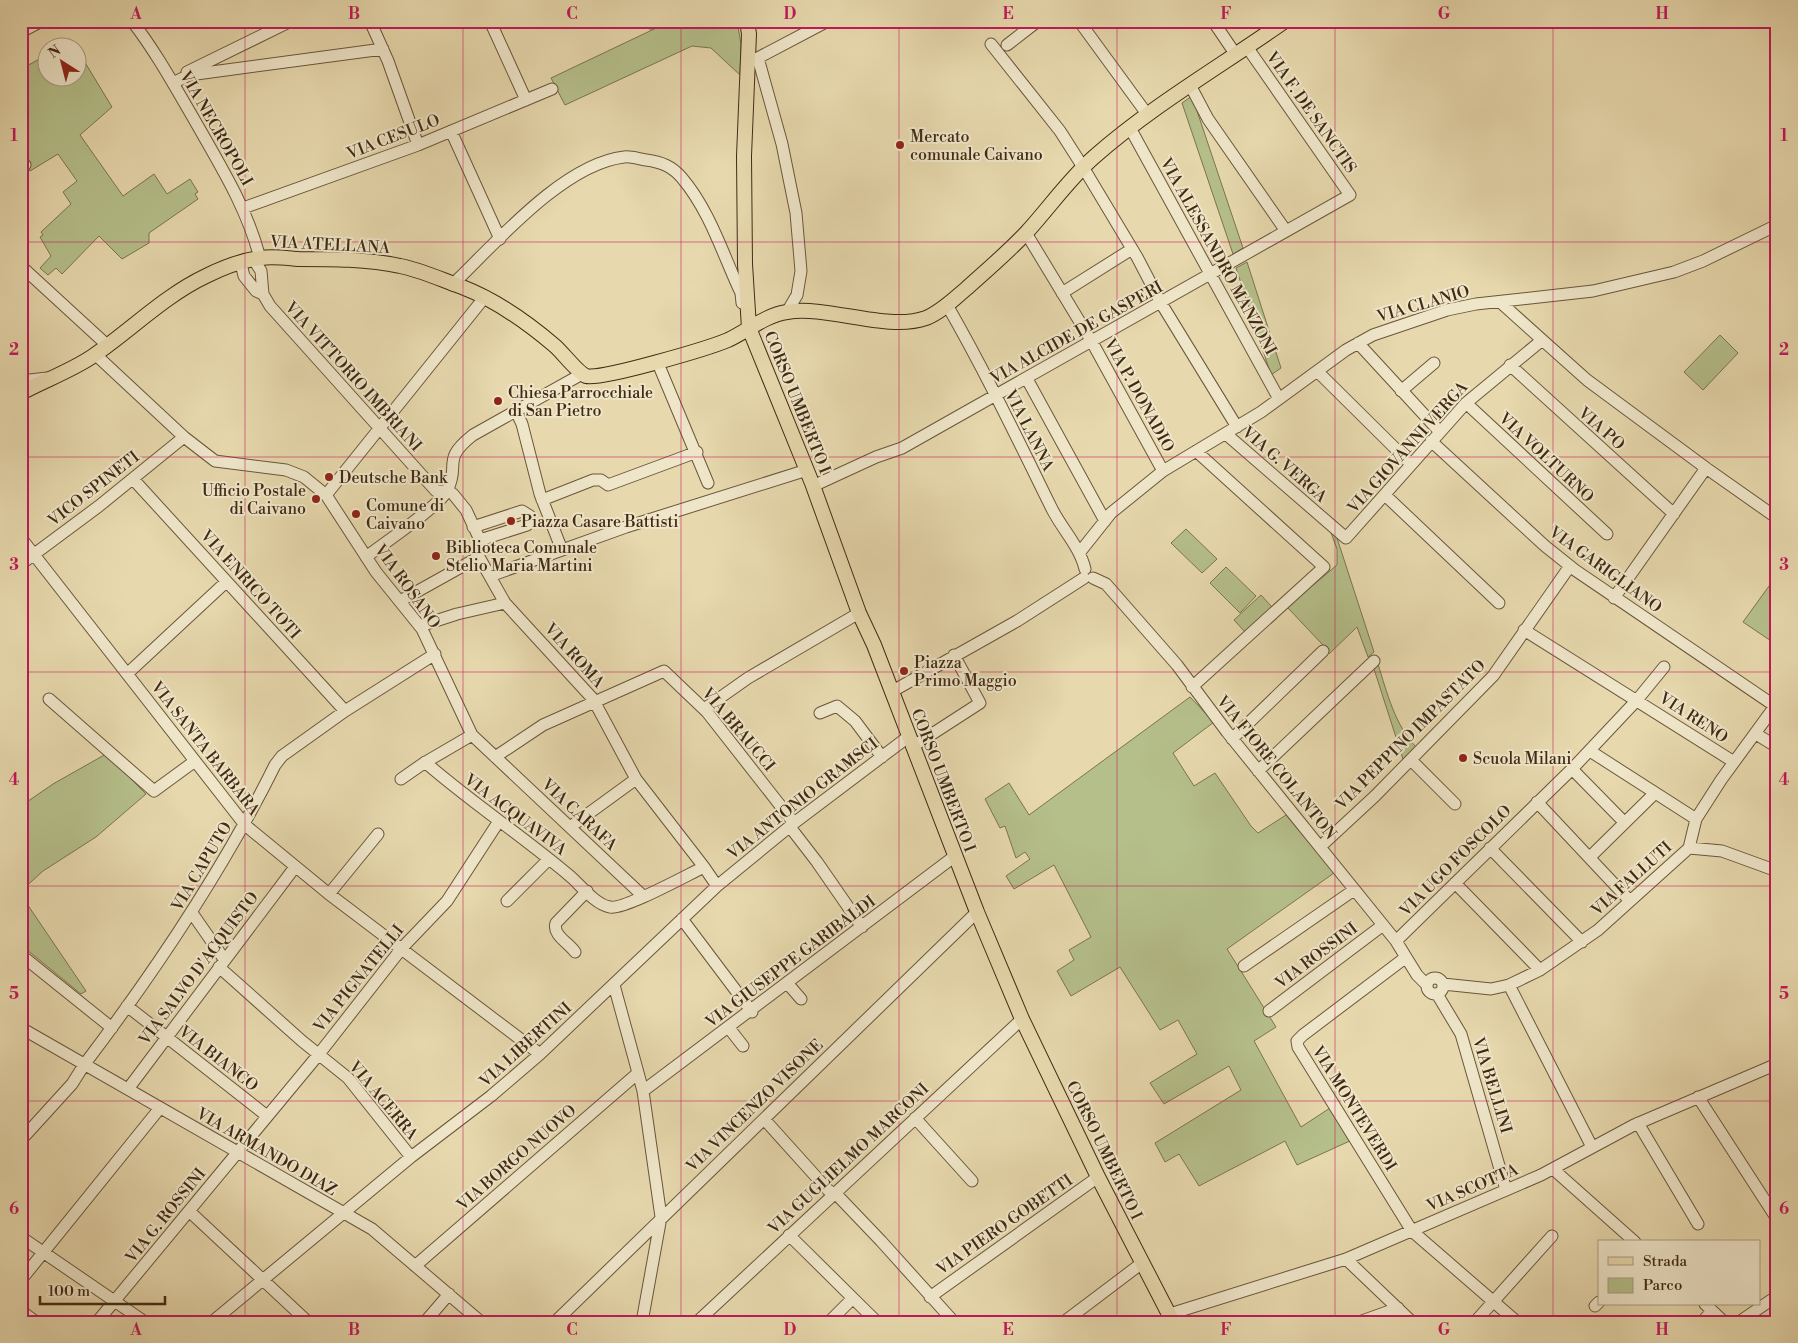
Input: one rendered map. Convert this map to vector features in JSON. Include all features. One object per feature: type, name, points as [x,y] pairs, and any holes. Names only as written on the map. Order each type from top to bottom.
[{"type":"main road","name":"CORSO UMBERTO I","points":[[747,21],[753,60],[745,244],[749,328],[807,470],[859,613],[874,645],[977,912],[1022,1019],[1098,1178],[1172,1318]]},
{"type":"main road","points":[[582,374],[588,376],[600,375],[718,344],[787,312],[911,321],[926,318],[946,305],[1026,233],[1083,167],[1148,114],[1281,23]]},
{"type":"main road","name":"VIA ATELLANA","points":[[21,393],[51,377],[75,368],[96,355],[183,288],[213,273],[252,260],[397,265],[416,270],[452,285],[460,286],[534,328],[562,352],[582,374]]},
{"type":"street","points":[[21,32],[42,21]]},
{"type":"street","name":"VIA NECROPOLI","points":[[132,21],[172,81],[243,208],[253,229],[252,260]]},
{"type":"street","points":[[172,81],[291,21]]},
{"type":"street","points":[[370,21],[418,145]]},
{"type":"street","points":[[490,21],[526,100]]},
{"type":"street","points":[[787,312],[797,295],[801,271],[796,213],[782,144],[753,60],[828,21]]},
{"type":"street","points":[[1007,45],[1038,21]]},
{"type":"street","points":[[1079,21],[1148,114]]},
{"type":"street","name":"VIA F. DE SANCTIS","points":[[1213,21],[1242,51],[1350,195]]},
{"type":"street","points":[[991,44],[1060,131],[1132,249],[1161,303],[1237,427]]},
{"type":"street","points":[[172,81],[189,75],[382,49]]},
{"type":"street","points":[[1190,85],[1208,119],[1286,231]]},
{"type":"street","name":"VIA CESULO","points":[[243,208],[418,145],[552,89]]},
{"type":"street","name":"VIA ALESSANDRO MANZONI","points":[[1130,128],[1175,208],[1209,275],[1280,399]]},
{"type":"street","points":[[451,131],[500,239]]},
{"type":"street","points":[[452,285],[528,212],[569,180],[596,164],[625,157],[657,160],[668,165],[682,177],[707,216],[742,293],[743,313],[749,328]]},
{"type":"street","name":"VIA ALCIDE DE GASPERI","points":[[813,486],[876,457],[902,448],[1350,195]]},
{"type":"street","name":"VIA CLANIO","points":[[1080,552],[1105,521],[1122,504],[1163,471],[1226,434],[1280,399],[1358,343],[1390,328],[1448,310],[1476,304],[1592,291],[1674,272],[1703,261],[1777,225]]},
{"type":"street","name":"VIA P. DONADIO","points":[[1026,233],[1092,342],[1163,471]]},
{"type":"street","points":[[1062,293],[1132,249]]},
{"type":"street","points":[[252,260],[261,271],[262,294]]},
{"type":"street","name":"VIA VITTORIO IMBRIANI","points":[[252,260],[244,276],[256,291],[262,294],[379,429],[436,491],[447,491]]},
{"type":"street","points":[[22,268],[106,346]]},
{"type":"street","points":[[326,495],[484,298]]},
{"type":"street","points":[[1500,302],[1541,341],[1595,386],[1777,518]]},
{"type":"street","name":"VIA LANNA","points":[[946,305],[976,357],[1060,525],[1080,552],[1087,575]]},
{"type":"street","name":"VIA GIOVANNI VERGA","points":[[1346,538],[1386,496],[1411,464],[1466,403],[1541,341]]},
{"type":"street","points":[[1358,343],[1401,392],[1440,432]]},
{"type":"street","name":"VIA ROSANO","points":[[96,355],[184,437],[215,461],[286,470],[304,477],[326,495],[366,557],[420,626],[436,654],[472,735],[495,757]]},
{"type":"street","points":[[658,361],[697,452],[714,499]]},
{"type":"street","points":[[1401,392],[1434,363]]},
{"type":"street","name":"VIA PO","points":[[1510,365],[1674,514]]},
{"type":"street","points":[[1317,372],[1411,464]]},
{"type":"street","points":[[366,557],[407,526],[447,491],[456,450],[473,435],[582,374]]},
{"type":"street","points":[[21,381],[51,377]]},
{"type":"street","points":[[1026,379],[1105,521]]},
{"type":"street","name":"VIA VOLTURNO","points":[[1466,403],[1607,534]]},
{"type":"street","points":[[516,411],[522,424],[542,500],[562,550]]},
{"type":"street","name":"VIA G. VERGA","points":[[1226,434],[1346,538]]},
{"type":"street","name":"VICO SPINETI","points":[[21,564],[133,479],[184,437]]},
{"type":"street","name":"VIA GARIGLIANO","points":[[1431,442],[1544,546],[1570,566],[1614,598],[1775,706]]},
{"type":"street","points":[[1192,687],[1324,567],[1196,451]]},
{"type":"street","points":[[542,500],[593,480],[601,480],[608,485],[697,452]]},
{"type":"street","points":[[1614,598],[1706,468]]},
{"type":"street","points":[[490,576],[714,499],[807,470]]},
{"type":"street","name":"VIA ENRICO TOTI","points":[[133,479],[345,711]]},
{"type":"street","points":[[400,600],[479,557],[480,540],[458,499],[447,491]]},
{"type":"street","points":[[1386,496],[1499,603]]},
{"type":"street","points":[[473,527],[522,511],[530,516],[527,525],[480,540]]},
{"type":"street","name":"VIA SANTA BARBARA","points":[[21,538],[245,825],[329,894],[540,1054]]},
{"type":"street","name":"VIA ROMA","points":[[479,557],[505,603],[595,702],[636,779],[717,886]]},
{"type":"street","name":"VIA PEPPINO IMPASTATO","points":[[1320,847],[1411,760],[1493,676],[1570,566]]},
{"type":"street","points":[[891,692],[954,655],[1017,622],[1087,575]]},
{"type":"street","name":"VIA FIORE COLANTON","points":[[1087,575],[1106,584],[1120,598],[1396,941],[1405,958],[1427,985]]},
{"type":"street","points":[[127,674],[226,582]]},
{"type":"street","points":[[420,626],[457,614],[505,603]]},
{"type":"street","points":[[704,709],[748,678],[859,613]]},
{"type":"street","name":"VIA RENO","points":[[1524,630],[1734,762]]},
{"type":"street","points":[[1232,739],[1323,651]]},
{"type":"street","name":"VIA CAPUTO","points":[[21,1140],[72,1084],[192,914],[245,825],[275,764],[282,756],[345,711],[436,654]]},
{"type":"street","name":"VIA ANTONIO GRAMSCI","points":[[717,886],[792,825],[882,757],[980,703],[954,655]]},
{"type":"street","points":[[1258,771],[1374,661]]},
{"type":"street","name":"VIA UGO FOSCOLO","points":[[1396,941],[1590,751],[1637,700],[1664,667]]},
{"type":"street","name":"VIA BRAUCCI","points":[[595,702],[664,672],[704,709],[792,825],[862,927]]},
{"type":"street","points":[[50,699],[154,791],[194,761]]},
{"type":"street","points":[[495,757],[543,725],[595,702]]},
{"type":"street","points":[[820,713],[837,706],[855,722],[882,757]]},
{"type":"street","name":"VIA FALLUTI","points":[[1427,985],[1430,980],[1435,978],[1440,989],[1491,989],[1508,985],[1540,970],[1582,942],[1689,848],[1696,819],[1734,762],[1775,706]]},
{"type":"street","points":[[1756,734],[1777,747]]},
{"type":"street","points":[[401,779],[425,762],[472,735]]},
{"type":"street","points":[[1590,751],[1654,794],[1696,819]]},
{"type":"street","name":"VIA CARAFA","points":[[495,757],[642,896]]},
{"type":"street","points":[[1411,760],[1455,804]]},
{"type":"street","name":"VIA ACQUAVIVA","points":[[425,762],[462,794],[499,820],[609,907],[617,907],[642,896]]},
{"type":"street","points":[[1572,769],[1624,822]]},
{"type":"street","points":[[570,827],[636,779]]},
{"type":"street","points":[[1590,857],[1654,794]]},
{"type":"street","points":[[1537,802],[1630,901]]},
{"type":"street","name":"VIA PIGNATELLI","points":[[237,1152],[319,1054],[402,948],[446,900],[499,820]]},
{"type":"street","points":[[329,894],[378,834]]},
{"type":"street","points":[[1490,848],[1582,942]]},
{"type":"street","points":[[1689,848],[1722,851],[1775,868]]},
{"type":"street","name":"VIA GIUSEPPE GARIBALDI","points":[[643,1092],[752,1012],[955,856]]},
{"type":"street","points":[[508,901],[549,859]]},
{"type":"street","name":"VIA SALVO D'ACQUISTO","points":[[128,1089],[295,867]]},
{"type":"street","points":[[642,896],[704,867]]},
{"type":"street","points":[[1455,883],[1540,970]]},
{"type":"street","name":"VIA LIBERTINI","points":[[212,1322],[411,1157],[491,1096],[540,1054],[717,886]]},
{"type":"street","points":[[1244,966],[1354,890]]},
{"type":"street","points":[[575,952],[556,933],[555,928],[556,923],[587,891]]},
{"type":"street","name":"VIA VINCENZO VISONE","points":[[555,1322],[977,912]]},
{"type":"street","name":"VIA ACERRA","points":[[192,914],[221,963],[319,1054],[348,1078],[411,1157]]},
{"type":"street","points":[[682,919],[752,1012]]},
{"type":"street","name":"VIA ROSSINI","points":[[1269,1011],[1383,925]]},
{"type":"street","points":[[21,954],[112,1028]]},
{"type":"street","name":"VIA MONTEVERDI","points":[[1405,958],[1302,1034],[1297,1041],[1312,1070],[1412,1231]]},
{"type":"street","points":[[788,984],[801,999]]},
{"type":"street","points":[[614,985],[643,1092],[661,1217],[642,1322]]},
{"type":"street","points":[[1508,985],[1592,1148]]},
{"type":"street","name":"VIA BELLINI","points":[[1440,989],[1461,1034],[1506,1190]]},
{"type":"street","name":"VIA BIANCO","points":[[127,1006],[267,1116]]},
{"type":"street","name":"VIA GUGLIELMO MARCONI","points":[[697,1322],[1022,1019]]},
{"type":"street","name":"VIA ARMANDO DIAZ","points":[[21,1028],[372,1229],[481,1322]]},
{"type":"street","points":[[729,1028],[743,1046]]},
{"type":"street","name":"VIA SCOTTA","points":[[1172,1318],[1346,1259],[1553,1169],[1638,1123],[1775,1067]]},
{"type":"street","name":"VIA BORGO NUOVO","points":[[415,1266],[638,1073]]},
{"type":"street","points":[[1698,1097],[1777,1219]]},
{"type":"street","points":[[21,1280],[44,1254],[160,1108]]},
{"type":"street","points":[[764,1118],[818,1179],[881,1241],[954,1322]]},
{"type":"street","points":[[915,1118],[972,1181]]},
{"type":"street","points":[[1638,1123],[1698,1224]]},
{"type":"street","name":"VIA G. ROSSINI","points":[[97,1322],[237,1152]]},
{"type":"street","points":[[1553,1169],[1633,1240]]},
{"type":"street","name":"VIA PIERO GOBETTI","points":[[930,1297],[1098,1178]]},
{"type":"street","points":[[189,1211],[308,1322]]},
{"type":"street","points":[[1412,1231],[1517,1322]]},
{"type":"street","points":[[789,1235],[877,1322]]},
{"type":"street","points":[[1475,1322],[1552,1236]]},
{"type":"street","points":[[21,1237],[145,1322]]},
{"type":"street","points":[[1346,1259],[1412,1322]]},
{"type":"street","points":[[1064,1322],[1142,1263]]},
{"type":"street","points":[[425,1322],[449,1294]]},
{"type":"street","points":[[1739,1322],[1777,1296]]},
{"type":"street","points":[[829,1322],[852,1299]]},
{"type":"street","points":[[1358,1322],[1398,1308]]},
{"type":"street","points":[[1702,1322],[1709,1308],[1724,1322]]},
{"type":"street","points":[[21,1310],[36,1322]]},
{"type":"green space","points":[[671,21],[737,21],[741,44],[740,75],[711,48],[692,46],[565,105],[551,78]]},
{"type":"green space","points":[[38,60],[38,88],[88,88],[88,67],[112,107],[80,135],[123,196],[154,174],[167,194],[190,179],[198,192],[195,194],[198,199],[149,233],[149,243],[122,259],[99,236],[62,274],[56,268],[48,275],[40,268],[51,256],[40,237],[43,235],[41,232],[71,204],[63,192],[77,181],[58,154],[30,171],[21,154],[21,69]]},
{"type":"green space","points":[[1192,96],[1243,248],[1233,254],[1182,103]]},
{"type":"green space","points":[[1247,262],[1281,368],[1271,375],[1236,268]]},
{"type":"green space","points":[[1720,335],[1738,353],[1703,390],[1684,372]]},
{"type":"green space","points":[[1186,529],[1217,559],[1202,573],[1171,543]]},
{"type":"green space","points":[[1330,530],[1337,538],[1374,652],[1368,657],[1357,627],[1329,654],[1287,607],[1337,565],[1337,549]]},
{"type":"green space","points":[[1226,567],[1256,596],[1240,613],[1210,583]]},
{"type":"green space","points":[[1777,575],[1777,645],[1743,622]]},
{"type":"green space","points":[[1261,595],[1272,607],[1245,632],[1234,620]]},
{"type":"green space","points":[[1378,664],[1397,719],[1416,747],[1403,759],[1374,669]]},
{"type":"green space","points":[[1190,697],[1214,722],[1173,753],[1194,786],[1215,773],[1251,826],[1258,833],[1286,815],[1334,873],[1227,949],[1276,1027],[1254,1041],[1301,1127],[1330,1108],[1352,1140],[1297,1165],[1285,1141],[1199,1186],[1179,1154],[1165,1162],[1155,1143],[1241,1090],[1229,1066],[1164,1104],[1150,1083],[1197,1054],[1178,1020],[1160,1030],[1120,967],[1071,996],[1057,971],[1074,960],[1069,950],[1091,937],[1054,865],[1014,889],[1006,876],[1030,859],[1025,852],[1016,858],[1005,826],[1000,828],[985,799],[1009,783],[1029,815]]},
{"type":"green space","points":[[106,754],[146,794],[96,837],[43,871],[21,891],[21,806],[53,784]]},
{"type":"green space","points":[[21,895],[86,991],[81,994],[21,945]]},
{"type":"place","name":"Mercato comunale Caivano","points":[[900,145]]},
{"type":"place","name":"Chiesa Parrocchiale di San Pietro","points":[[498,401]]},
{"type":"place","name":"Deutsche Bank","points":[[329,477]]},
{"type":"place","name":"Ufficio Postale di Caivano","points":[[316,499]]},
{"type":"place","name":"Comune di Caivano","points":[[356,514]]},
{"type":"place","name":"Piazza Casare Battisti","points":[[511,521]]},
{"type":"place","name":"Biblioteca Comunale Stelio Maria Martini","points":[[436,556]]},
{"type":"place","name":"Piazza Primo Maggio","points":[[904,671]]},
{"type":"place","name":"Scuola Milani","points":[[1463,758]]}]
